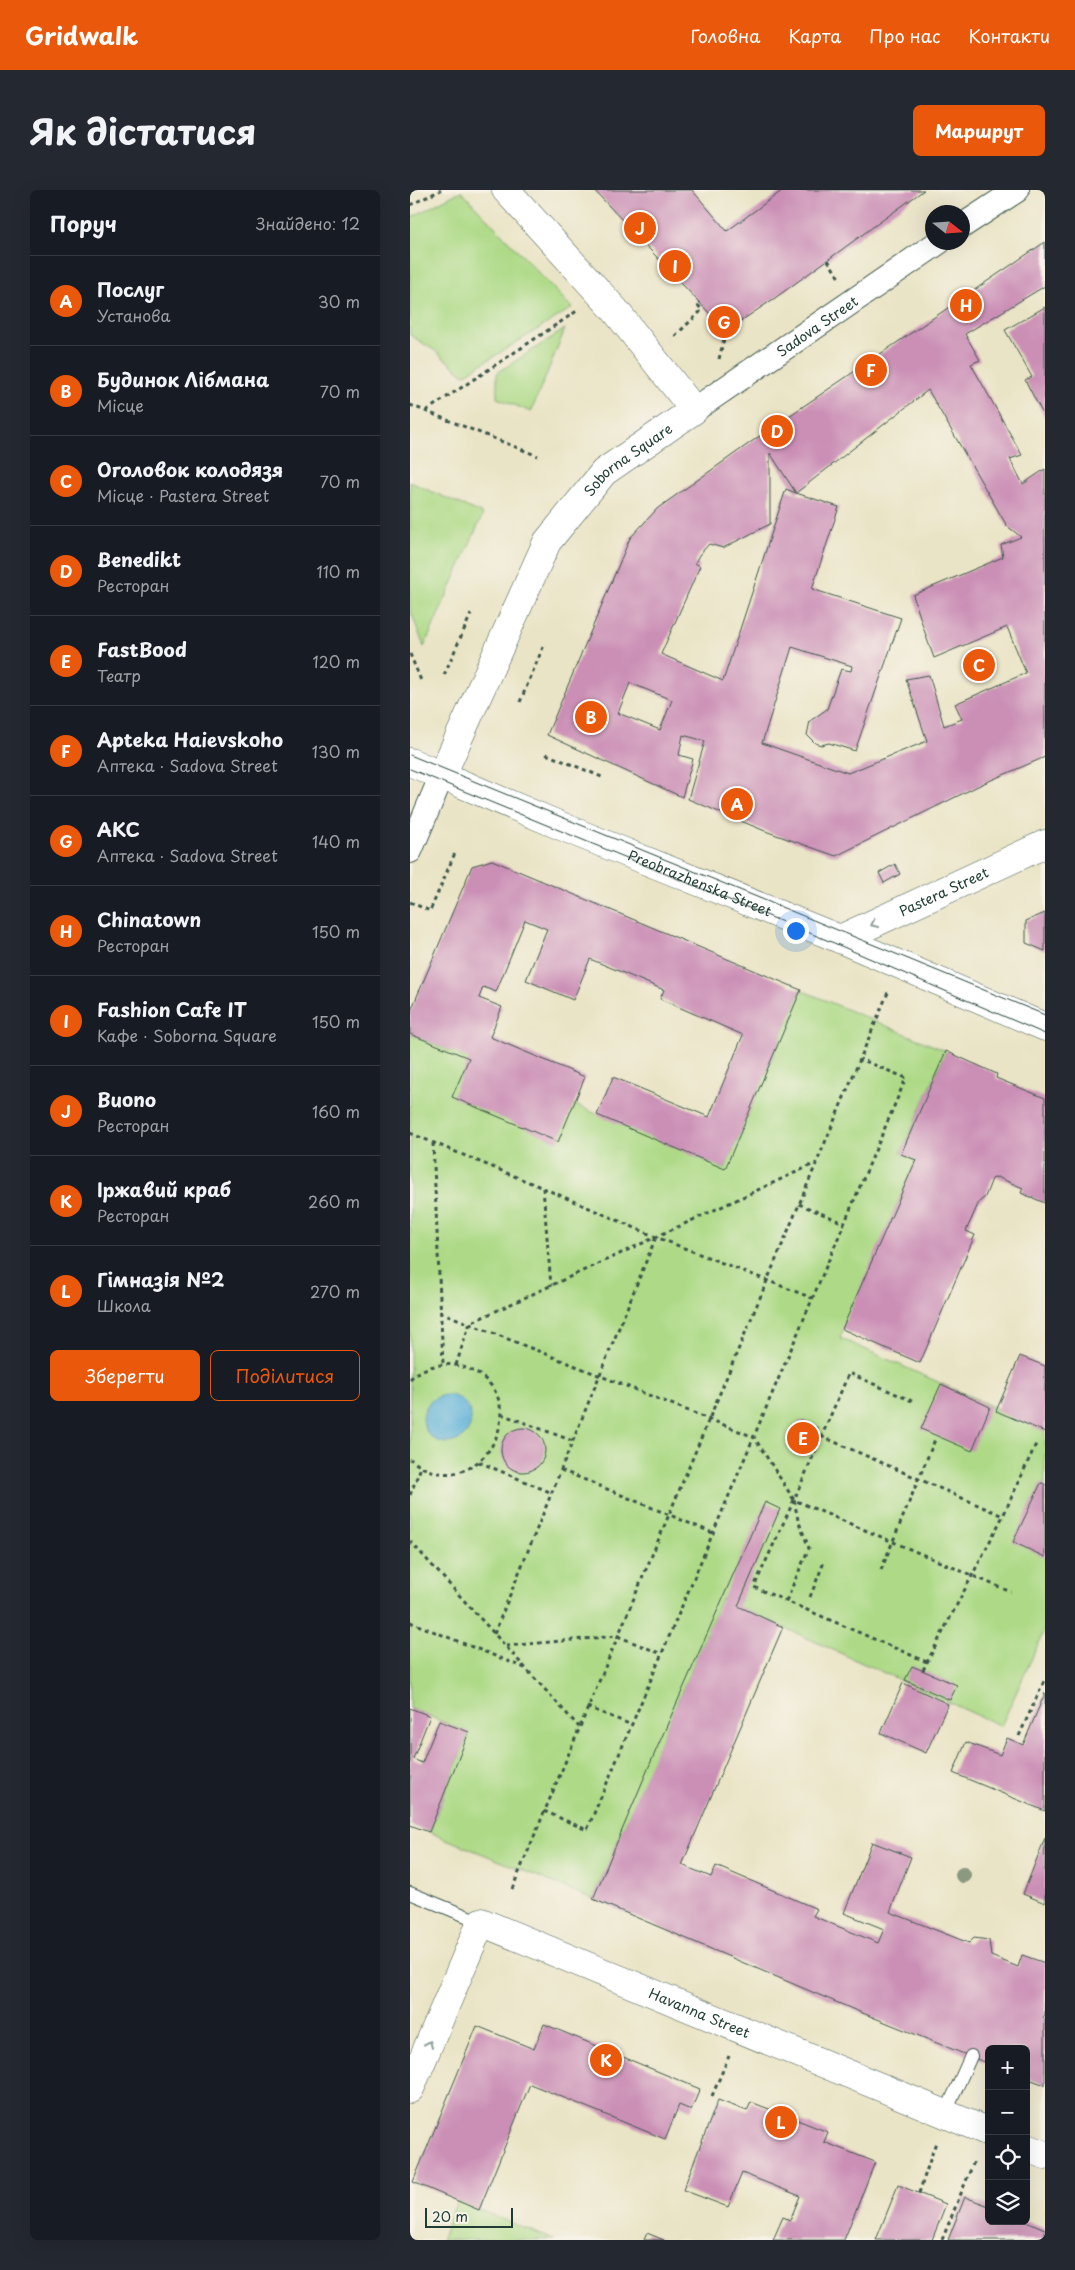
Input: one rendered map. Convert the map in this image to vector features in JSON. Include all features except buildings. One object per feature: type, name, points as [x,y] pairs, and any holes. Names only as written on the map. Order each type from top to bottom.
[{"type":"street","points":[[506,190],[615,310],[694,410]]},
{"type":"street","points":[[970,221],[1017,190]]},
{"type":"street","name":"Sadova Street","points":[[694,410],[926,250]]},
{"type":"street","name":"Soborna Square","points":[[442,775],[547,542],[604,472],[694,410]]},
{"type":"street","name":"Preobrazhenska Street","points":[[410,762],[1045,1027]]},
{"type":"street","points":[[410,851],[442,775]]},
{"type":"street","name":"Pastera Street","points":[[840,940],[1045,844]]},
{"type":"street","points":[[410,2089],[481,1922]]},
{"type":"street","name":"Havanna Street","points":[[481,1922],[985,2130]]},
{"type":"street","points":[[1030,2149],[1045,2155]]},
{"type":"lane","name":"Havanna Street","points":[[410,1893],[481,1922]]},
{"type":"lane","points":[[945,2114],[970,2056]]},
{"type":"path","points":[[410,205],[441,190]]},
{"type":"path","points":[[828,260],[841,280]]},
{"type":"path","points":[[426,411],[601,295]]},
{"type":"path","points":[[675,336],[702,310],[697,304],[699,302]]},
{"type":"path","points":[[718,362],[726,331]]},
{"type":"path","points":[[410,405],[538,456]]},
{"type":"path","points":[[444,675],[471,614]]},
{"type":"path","points":[[520,702],[544,645]]},
{"type":"path","points":[[410,654],[422,683]]},
{"type":"path","points":[[546,754],[602,776]]},
{"type":"path","points":[[410,902],[430,911],[455,853]]},
{"type":"path","points":[[512,1889],[899,966]]},
{"type":"path","points":[[544,1811],[587,1830],[906,1078],[860,1059]]},
{"type":"path","points":[[410,1133],[656,1237],[812,1298]]},
{"type":"path","points":[[433,1143],[443,1364]]},
{"type":"path","points":[[456,1365],[470,1324],[816,1163]]},
{"type":"path","points":[[543,1188],[551,1286]]},
{"type":"path","points":[[799,1204],[844,1223]]},
{"type":"path","points":[[494,1634],[656,1237]]},
{"type":"path","points":[[440,1312],[754,1437],[794,1500],[798,1520],[809,1548],[786,1601]]},
{"type":"path","points":[[410,1379],[429,1367],[443,1364],[470,1369],[492,1387],[498,1400],[501,1414],[500,1428],[496,1441],[489,1453],[466,1470],[451,1473],[436,1472],[421,1467],[410,1459]]},
{"type":"path","points":[[912,1401],[848,1373],[794,1500],[754,1587],[927,1662]]},
{"type":"path","points":[[501,1414],[573,1441]]},
{"type":"path","points":[[821,1436],[1003,1516]]},
{"type":"path","points":[[881,1570],[936,1437]]},
{"type":"path","points":[[923,1670],[1003,1516],[1036,1444]]},
{"type":"path","points":[[479,1462],[552,1493]]},
{"type":"path","points":[[410,1495],[421,1467]]},
{"type":"path","points":[[561,1470],[713,1533]]},
{"type":"path","points":[[794,1500],[1011,1592]]},
{"type":"path","points":[[410,1541],[579,1727]]},
{"type":"path","points":[[810,1597],[824,1562]]},
{"type":"path","points":[[410,1622],[526,1669]]},
{"type":"path","points":[[505,1646],[617,1636],[662,1654]]},
{"type":"path","points":[[1019,1736],[1045,1679]]},
{"type":"path","points":[[587,1708],[632,1725]]},
{"type":"path","points":[[712,2096],[729,2056]]},
{"type":"path","points":[[919,2193],[936,2142]]},
{"type":"path","points":[[942,2240],[975,2159]]},
{"type":"green space","points":[[461,191],[572,308],[464,375],[434,350],[410,335],[410,218]]},
{"type":"green space","points":[[565,329],[531,412],[497,398],[497,373]]},
{"type":"green space","points":[[410,482],[483,514],[424,647],[410,609]]},
{"type":"green space","points":[[801,990],[946,1051],[901,1153],[916,1160],[840,1338],[1045,1430],[1045,1629],[1001,1726],[721,1599],[593,1899],[429,1832],[469,1733],[410,1708],[410,1034],[725,1169]]},
{"type":"green space","points":[[457,2201],[554,2240],[441,2240]]},
{"type":"water","points":[[442,1395],[452,1395],[461,1399],[467,1405],[470,1410],[470,1428],[461,1439],[452,1443],[442,1443],[433,1439],[427,1433],[423,1424],[423,1414],[427,1405],[433,1399]]},
{"type":"tram line","points":[[410,755],[1045,1015]]},
{"type":"tram line","points":[[410,769],[834,943],[1045,1034]]},
{"type":"place","name":"Buono","points":[[640,228]]},
{"type":"place","name":"Fashion Cafe IT","points":[[675,266]]},
{"type":"place","name":"Chinatown","points":[[966,305]]},
{"type":"place","name":"АКС","points":[[724,322]]},
{"type":"place","name":"Apteka Haievskoho","points":[[871,370]]},
{"type":"place","name":"Benedikt","points":[[777,431]]},
{"type":"place","name":"Оголовок колодязя","points":[[979,665]]},
{"type":"place","name":"Будинок Лібмана","points":[[591,717]]},
{"type":"place","name":"Послуг","points":[[737,804]]},
{"type":"place","name":"FastBood","points":[[803,1438]]},
{"type":"place","name":"Іржавий краб","points":[[606,2060]]},
{"type":"place","name":"Гімназія №2","points":[[781,2122]]}]
